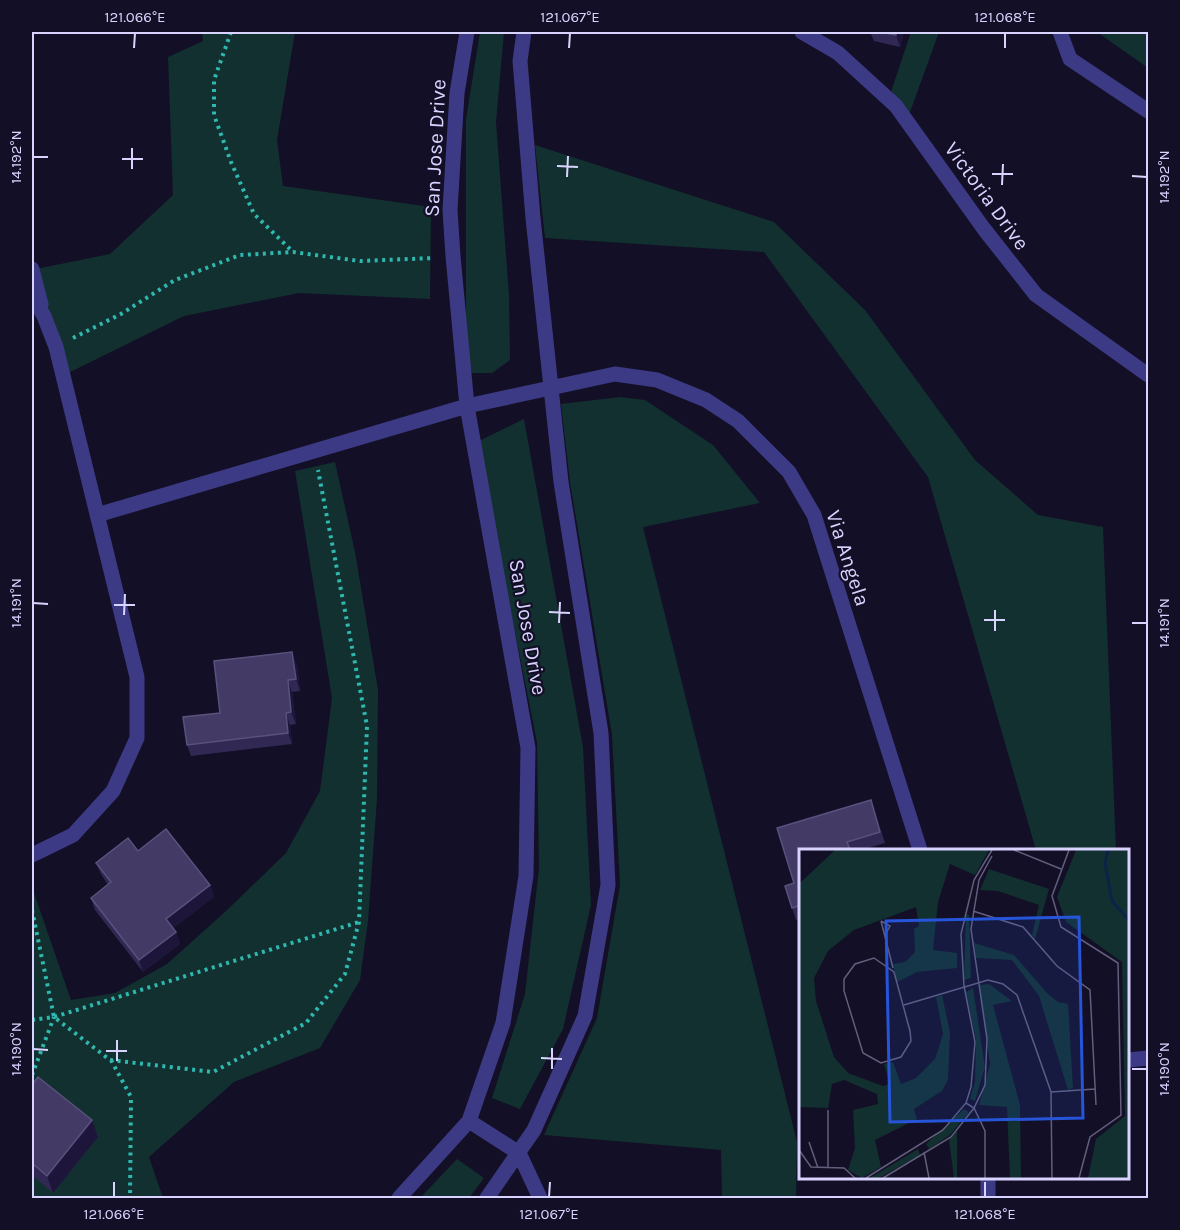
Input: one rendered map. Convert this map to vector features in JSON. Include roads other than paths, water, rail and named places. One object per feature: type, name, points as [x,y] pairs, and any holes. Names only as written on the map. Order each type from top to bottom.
[{"type":"street","name":"San Jose Drive","points":[[399,1198],[469,1121],[503,1023],[526,876],[528,748],[467,406],[453,256],[450,210],[456,105],[467,32]]},
{"type":"street","points":[[487,1198],[534,1130],[585,1016],[608,885],[601,733],[561,482],[533,218],[520,61],[524,32]]},
{"type":"street","name":"Victoria Drive","points":[[802,32],[838,53],[896,106],[984,229],[1036,295],[1149,375]]},
{"type":"street","points":[[1060,32],[1070,59],[1149,111]]},
{"type":"street","points":[[32,269],[44,316],[56,347],[137,677],[137,738],[112,791],[73,835],[32,855]]},
{"type":"street","points":[[32,296],[44,316]]},
{"type":"street","name":"Via Angela","points":[[97,515],[467,406],[615,374],[657,380],[706,400],[738,421],[789,472],[814,515],[920,849]]},
{"type":"street","points":[[1129,1060],[1149,1058]]},
{"type":"street","points":[[469,1121],[519,1153],[540,1198]]},
{"type":"street","points":[[988,1179],[988,1198]]}]
